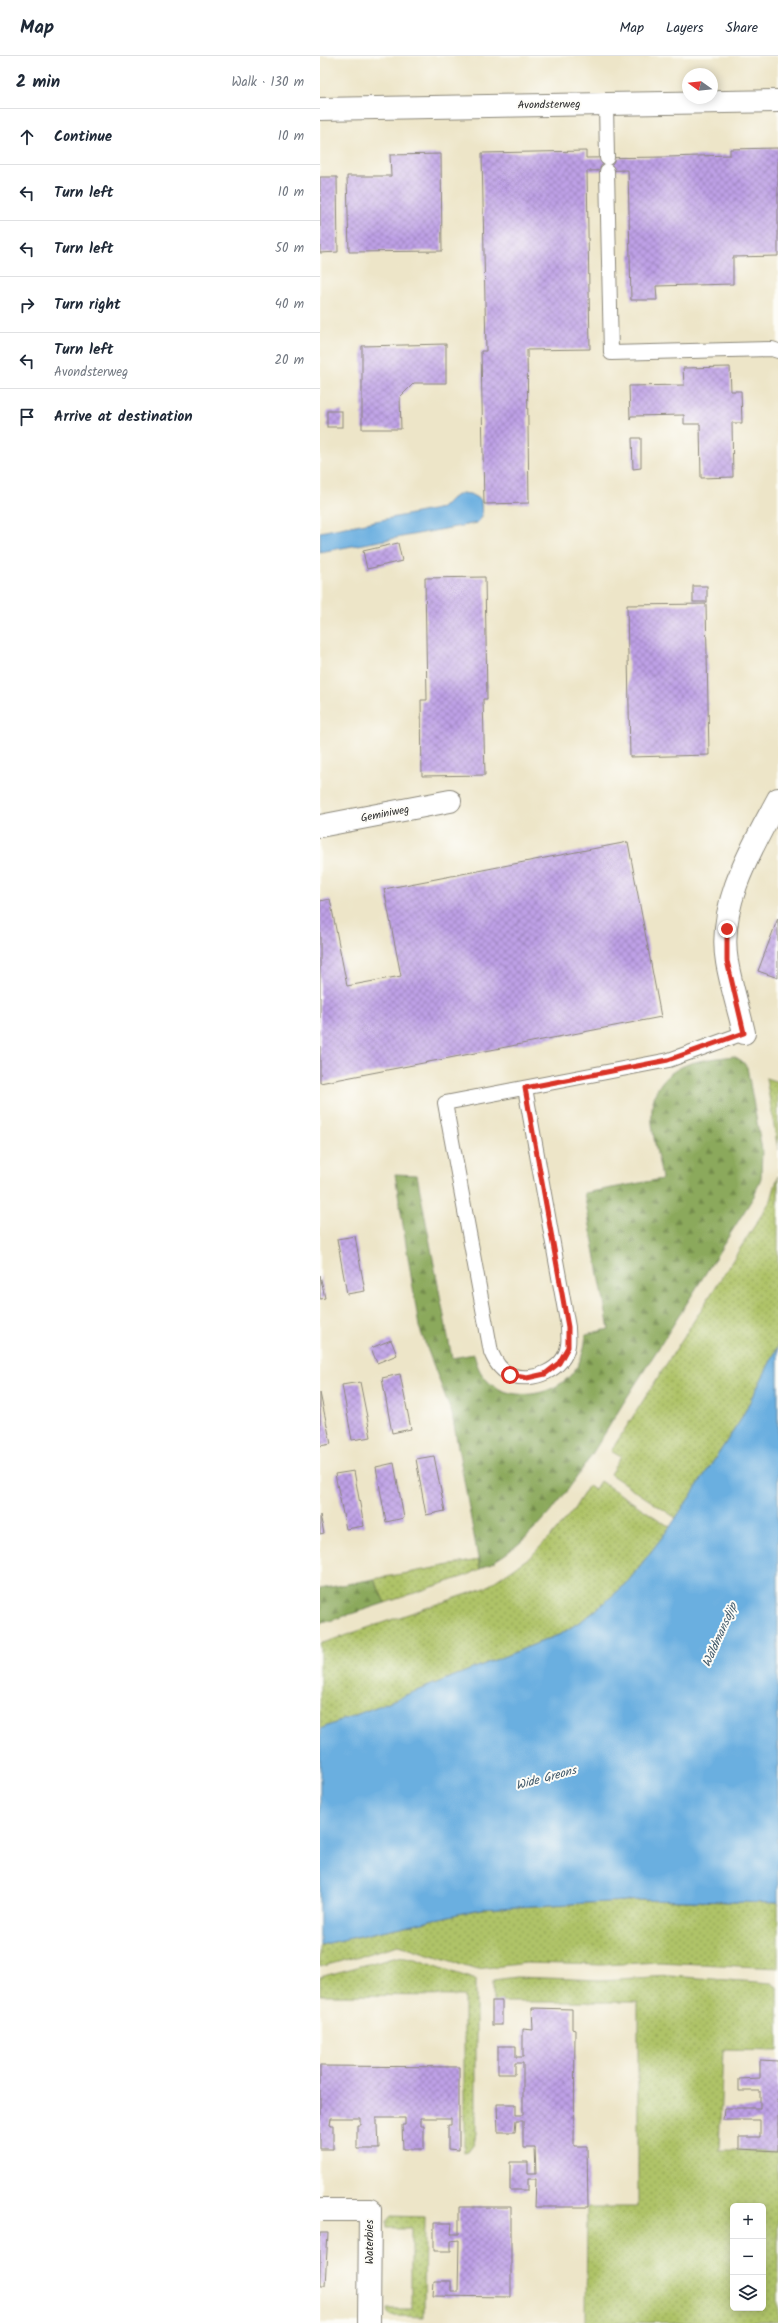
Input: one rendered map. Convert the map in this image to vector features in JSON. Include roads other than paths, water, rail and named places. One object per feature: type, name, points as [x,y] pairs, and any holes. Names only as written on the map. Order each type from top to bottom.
[{"type":"street","name":"Avondsterweg","points":[[320,109],[778,101]]},
{"type":"street","points":[[744,1033],[727,961],[727,929],[732,896],[743,866],[778,799]]},
{"type":"street","name":"Geminiweg","points":[[320,826],[450,801]]},
{"type":"street","name":"Waterbies","points":[[320,2210],[370,2210],[369,2323]]},
{"type":"lane","points":[[606,104],[611,353],[772,349],[778,351]]},
{"type":"lane","points":[[525,1088],[568,1327],[568,1347],[559,1363],[545,1374],[527,1378],[510,1375],[498,1366],[491,1352],[445,1103],[668,1060],[744,1033]]},
{"type":"water","points":[[462,493],[470,494],[481,500],[482,517],[477,523],[320,552],[320,532],[442,508],[452,498]]},
{"type":"water","points":[[778,1347],[778,1903],[642,1900],[480,1909],[320,1945],[320,1729],[561,1634],[590,1615],[626,1584],[670,1527],[740,1421]]},
{"type":"water label","name":"Wâldmansdjip","points":[[720,1635]]},
{"type":"water label","name":"Wide Greons","points":[[546,1778]]}]
